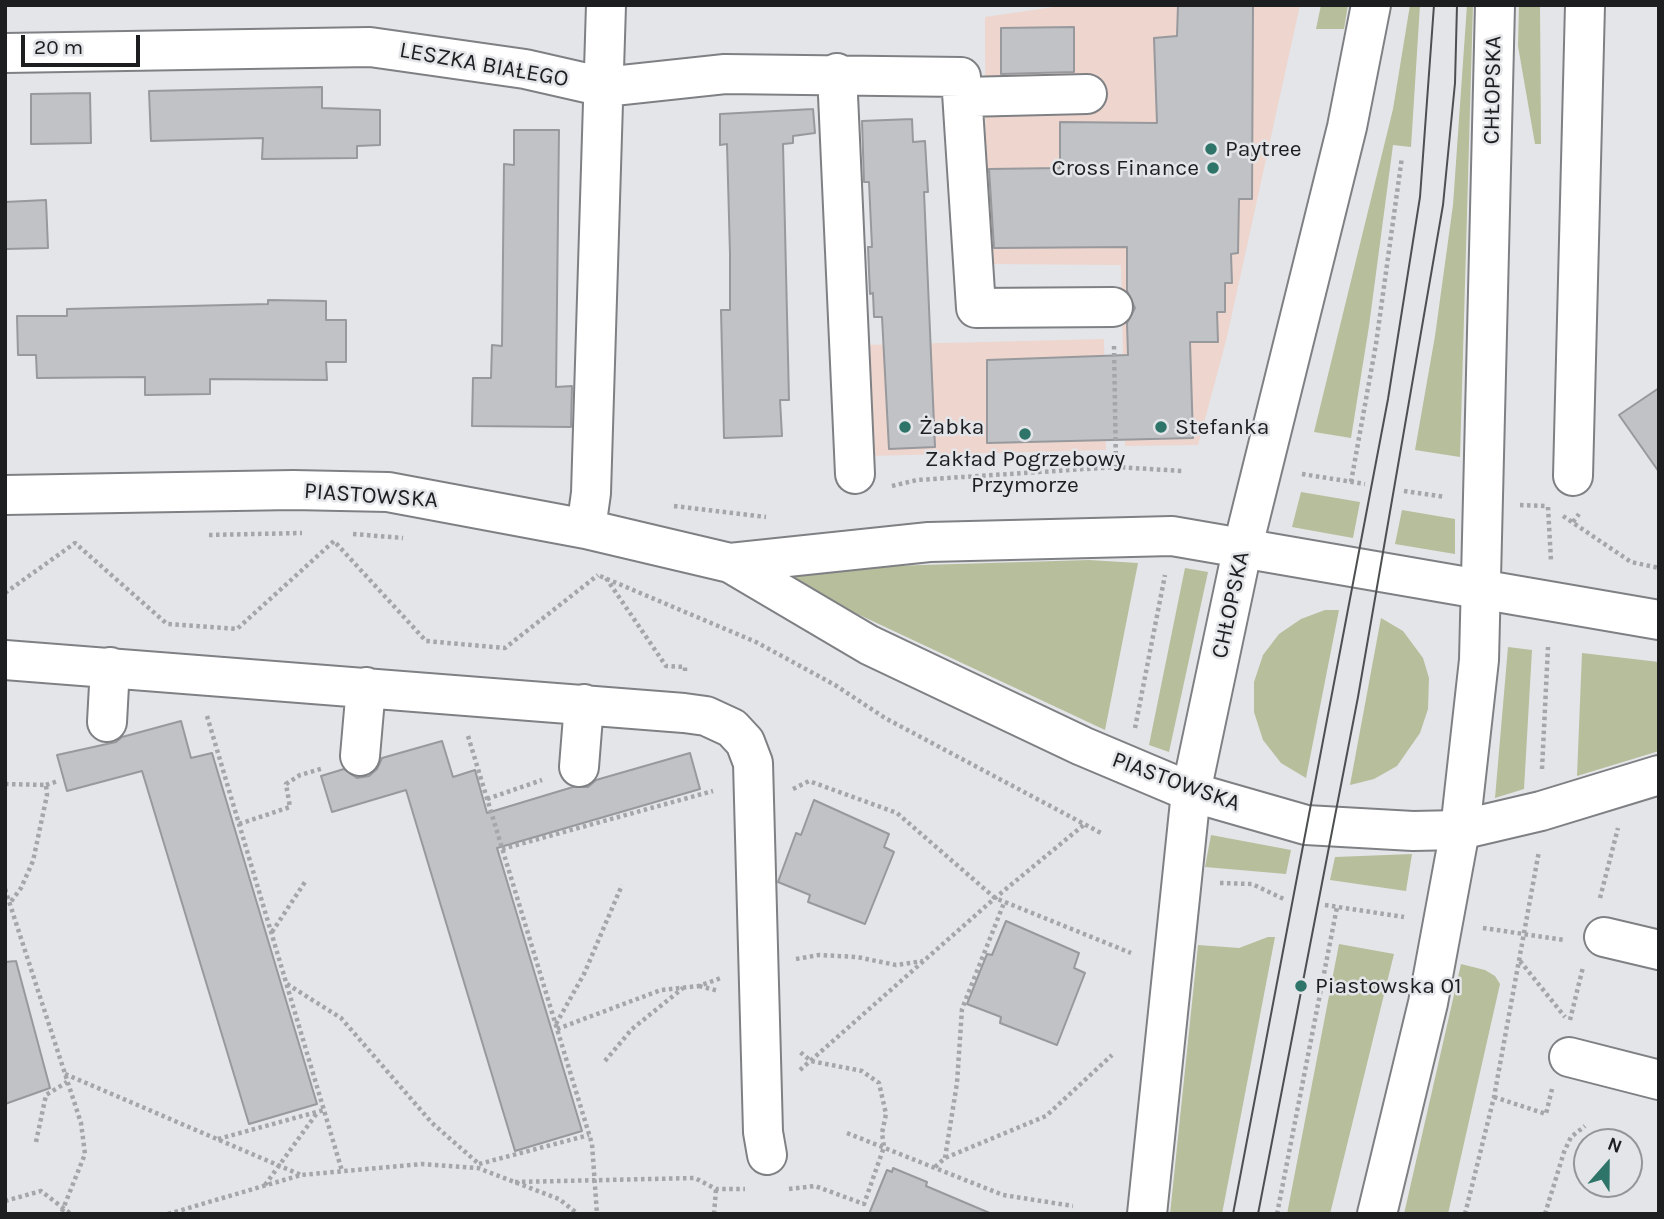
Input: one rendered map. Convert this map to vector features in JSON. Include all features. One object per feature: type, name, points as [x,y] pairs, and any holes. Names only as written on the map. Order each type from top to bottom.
[{"type":"street","points":[[586,528],[591,493],[606,5]]},
{"type":"street","name":"CHŁOPSKA","points":[[1147,1214],[1191,792],[1243,547],[1347,127],[1371,5]]},
{"type":"street","name":"CHŁOPSKA","points":[[1377,1214],[1428,1003],[1460,830],[1479,660],[1483,590],[1495,5]]},
{"type":"street","points":[[1573,476],[1585,5]]},
{"type":"street","name":"LESZKA BIAŁEGO","points":[[5,53],[361,46],[525,69],[604,87],[725,74],[837,73],[963,87],[1087,94]]},
{"type":"street","points":[[837,73],[868,481]]},
{"type":"street","points":[[963,87],[976,308],[1114,307]]},
{"type":"street","name":"PIASTOWSKA","points":[[5,495],[293,490],[388,492],[586,528],[730,563],[869,645],[1082,746],[1191,792],[1306,825],[1413,831],[1460,830],[1541,811],[1659,775]]},
{"type":"street","name":"PIASTOWSKA","points":[[730,563],[929,542],[1172,536],[1659,620]]},
{"type":"street","points":[[5,660],[584,704],[706,716],[732,728],[746,742],[753,763],[763,1132],[767,1155]]},
{"type":"street","points":[[107,722],[110,667]]},
{"type":"street","points":[[360,757],[366,687]]},
{"type":"street","points":[[579,767],[584,704]]},
{"type":"street","points":[[1587,939],[1659,950]]},
{"type":"street","points":[[1569,1040],[1659,1080]]},
{"type":"path","points":[[1351,482],[1376,344],[1402,158]]},
{"type":"path","points":[[1114,307],[1116,467]]},
{"type":"path","points":[[868,481],[1116,467],[1183,471]]},
{"type":"path","points":[[1302,474],[1365,484]]},
{"type":"path","points":[[1404,491],[1451,499]]},
{"type":"path","points":[[1511,504],[1548,506],[1631,562],[1659,568]]},
{"type":"path","points":[[1548,506],[1552,568]]},
{"type":"path","points":[[198,535],[308,533]]},
{"type":"path","points":[[349,534],[414,540]]},
{"type":"path","points":[[5,593],[75,543],[167,624],[237,629],[334,541],[426,641],[505,648],[598,575]]},
{"type":"path","points":[[1135,730],[1168,564]]},
{"type":"path","points":[[592,573],[756,642],[835,685],[885,718],[1101,834]]},
{"type":"path","points":[[475,645],[468,737],[589,1135],[597,1214]]},
{"type":"path","points":[[1542,776],[1548,647]]},
{"type":"path","points":[[203,704],[287,984],[321,1111],[342,1171]]},
{"type":"path","points":[[239,824],[290,807],[286,784],[300,775],[360,757]]},
{"type":"path","points":[[487,799],[579,767]]},
{"type":"path","points":[[5,784],[47,785],[58,781]]},
{"type":"path","points":[[502,849],[739,784],[767,802],[809,781],[897,814],[1004,903],[1131,953]]},
{"type":"path","points":[[10,903],[33,861],[47,785]]},
{"type":"path","points":[[793,1076],[995,898],[1086,824]]},
{"type":"path","points":[[1465,1214],[1494,1097],[1540,843]]},
{"type":"path","points":[[272,933],[305,882]]},
{"type":"path","points":[[1214,882],[1252,884],[1286,900]]},
{"type":"path","points":[[556,1027],[584,974],[622,885]]},
{"type":"path","points":[[5,889],[80,1123],[85,1154],[62,1211]]},
{"type":"path","points":[[945,1158],[957,1083],[962,1009],[1004,903]]},
{"type":"path","points":[[1325,905],[1408,917]]},
{"type":"path","points":[[1277,1214],[1337,907]]},
{"type":"path","points":[[1476,927],[1587,939]]},
{"type":"path","points":[[556,1027],[661,990],[699,986],[759,965],[819,955],[857,957],[896,965],[923,961]]},
{"type":"path","points":[[1519,961],[1569,1040]]},
{"type":"path","points":[[287,984],[341,1018],[432,1123],[479,1166],[559,1199],[578,1214]]},
{"type":"path","points":[[605,1061],[632,1029],[684,988]]},
{"type":"path","points":[[792,1046],[811,1061],[862,1071],[879,1083],[887,1114],[882,1133],[884,1147],[864,1204],[815,1186],[806,1189]]},
{"type":"path","points":[[934,1168],[945,1158],[1046,1116],[1112,1055]]},
{"type":"path","points":[[64,1074],[301,1175]]},
{"type":"path","points":[[36,1142],[46,1096],[67,1082]]},
{"type":"path","points":[[1494,1097],[1546,1114]]},
{"type":"path","points":[[217,1139],[321,1111]]},
{"type":"path","points":[[264,1186],[321,1111]]},
{"type":"path","points":[[1545,1214],[1564,1152],[1571,1137],[1585,1125]]},
{"type":"path","points":[[847,1133],[1003,1195],[1073,1206]]},
{"type":"path","points":[[168,1214],[301,1175],[422,1164],[479,1166],[589,1135]]},
{"type":"path","points":[[515,1182],[695,1178],[716,1189],[714,1214]]},
{"type":"path","points":[[5,1201],[41,1191],[62,1211],[71,1214]]},
{"type":"shaded area","points":[[1067,5],[1300,5],[1226,341],[1198,445],[1125,446],[1121,265],[986,264],[985,17]]},
{"type":"shaded area","points":[[1104,339],[1106,450],[867,456],[864,345]]},
{"type":"green space","points":[[1321,5],[1348,5],[1344,29],[1316,29]]},
{"type":"green space","points":[[1410,5],[1420,5],[1411,147],[1393,145],[1351,438],[1314,432],[1393,109]]},
{"type":"green space","points":[[1467,5],[1473,5],[1460,457],[1415,450],[1435,336],[1453,205]]},
{"type":"green space","points":[[1519,5],[1540,5],[1541,144],[1535,144],[1518,46]]},
{"type":"green space","points":[[1301,492],[1360,502],[1353,538],[1292,527]]},
{"type":"green space","points":[[1402,510],[1455,519],[1455,554],[1395,544]]},
{"type":"green space","points":[[1089,560],[1138,563],[1105,730],[787,581],[790,569]]},
{"type":"green space","points":[[1185,568],[1208,572],[1169,752],[1149,745]]},
{"type":"green space","points":[[1325,610],[1339,610],[1306,778],[1281,763],[1263,740],[1254,712],[1254,682],[1263,655],[1279,634],[1301,619]]},
{"type":"green space","points":[[1381,618],[1403,631],[1423,658],[1429,678],[1428,709],[1420,733],[1397,766],[1374,779],[1350,785]]},
{"type":"green space","points":[[1508,647],[1532,650],[1524,789],[1495,798]]},
{"type":"green space","points":[[1582,653],[1659,662],[1659,751],[1577,776]]},
{"type":"green space","points":[[1211,835],[1291,850],[1286,874],[1205,867]]},
{"type":"green space","points":[[1412,854],[1406,891],[1330,880],[1335,857]]},
{"type":"green space","points":[[1275,937],[1222,1214],[1170,1214],[1198,945],[1239,948]]},
{"type":"green space","points":[[1339,944],[1394,954],[1330,1214],[1287,1214]]},
{"type":"green space","points":[[1461,964],[1485,970],[1495,976],[1500,984],[1448,1214],[1404,1214]]},
{"type":"building","points":[[1178,5],[1253,5],[1252,199],[1239,199],[1238,253],[1231,254],[1232,283],[1225,283],[1225,312],[1217,312],[1218,342],[1190,342],[1193,438],[987,443],[987,360],[1128,355],[1127,323],[1135,308],[1127,291],[1127,247],[994,248],[989,169],[1060,168],[1060,122],[1157,123],[1154,38],[1177,36]]},
{"type":"building","points":[[1074,27],[1074,72],[1001,74],[1001,28]]},
{"type":"building","points":[[322,87],[322,108],[380,110],[380,145],[357,146],[357,158],[262,159],[263,138],[151,141],[149,91]]},
{"type":"building","points":[[90,93],[91,143],[31,144],[31,94]]},
{"type":"building","points":[[813,109],[815,133],[793,136],[793,143],[783,144],[789,400],[780,400],[782,436],[724,438],[721,310],[730,310],[730,254],[727,144],[720,145],[720,114]]},
{"type":"building","points":[[912,119],[913,142],[925,141],[928,192],[924,192],[935,447],[889,449],[882,317],[874,317],[873,293],[870,294],[868,247],[872,247],[869,182],[864,182],[862,121]]},
{"type":"building","points":[[514,130],[559,130],[556,387],[572,386],[571,427],[472,426],[473,378],[491,378],[492,345],[502,346],[504,164],[514,165]]},
{"type":"building","points":[[46,200],[48,248],[5,249],[5,202]]},
{"type":"building","points":[[268,300],[326,301],[326,320],[346,320],[346,362],[326,362],[327,380],[210,379],[210,394],[145,395],[145,377],[37,378],[36,355],[18,355],[17,316],[67,316],[67,309],[268,304]]},
{"type":"building","points":[[1659,388],[1659,472],[1619,415]]},
{"type":"building","points":[[181,721],[191,758],[212,753],[317,1104],[249,1124],[142,771],[67,791],[57,755],[116,742],[122,737]]},
{"type":"building","points":[[442,741],[453,777],[475,770],[487,813],[573,787],[588,787],[596,780],[690,753],[700,789],[497,848],[582,1131],[515,1151],[406,790],[332,812],[321,776],[344,769],[357,778],[369,776],[377,769],[382,758]]},
{"type":"building","points":[[814,800],[889,834],[884,847],[894,852],[865,924],[808,902],[810,895],[778,882],[796,833],[801,835]]},
{"type":"building","points":[[1006,921],[1079,953],[1074,968],[1085,973],[1057,1045],[1000,1023],[1001,1017],[967,1004],[987,954],[992,955]]},
{"type":"building","points":[[16,961],[50,1088],[5,1104],[5,962]]},
{"type":"building","points":[[893,1168],[927,1182],[926,1186],[992,1214],[869,1214],[887,1170],[892,1172]]},
{"type":"tram line","points":[[1233,1214],[1388,399],[1420,197],[1434,5]]},
{"type":"tram line","points":[[1258,1214],[1358,697],[1443,205],[1455,83],[1457,5]]},
{"type":"place","name":"Paytree","points":[[1211,149]]},
{"type":"place","name":"Cross Finance","points":[[1213,168]]},
{"type":"place","name":"Żabka","points":[[905,427]]},
{"type":"place","name":"Stefanka","points":[[1161,427]]},
{"type":"place","name":"Zakład Pogrzebowy Przymorze","points":[[1025,434]]},
{"type":"place","name":"Piastowska 01","points":[[1301,986]]}]
